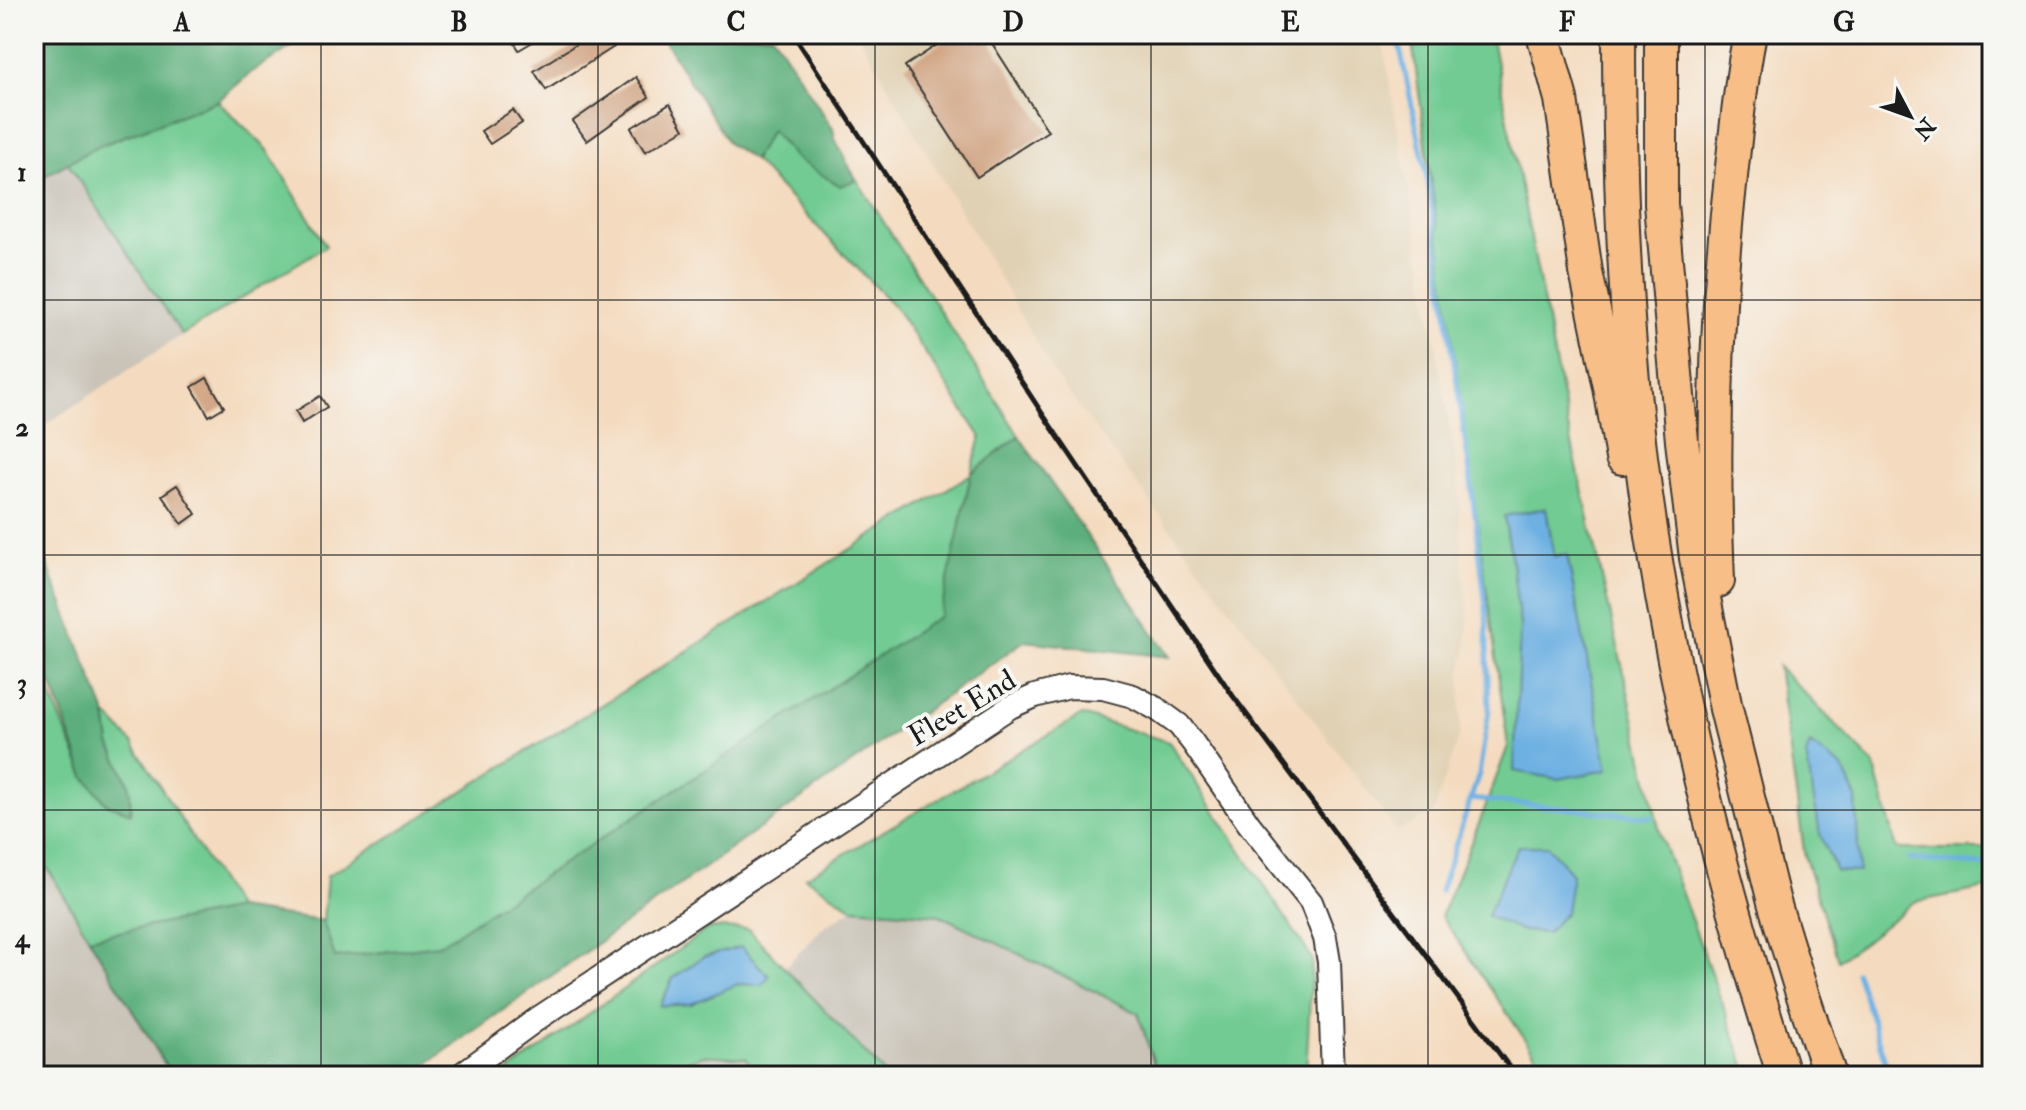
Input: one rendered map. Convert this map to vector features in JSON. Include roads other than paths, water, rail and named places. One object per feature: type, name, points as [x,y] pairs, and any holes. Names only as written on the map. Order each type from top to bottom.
[{"type":"highway","points":[[1543,34],[1561,99],[1586,272],[1666,682],[1689,736]]},
{"type":"highway","points":[[1619,34],[1621,221],[1641,457],[1658,573],[1689,736],[1707,811],[1752,976],[1784,1076]]},
{"type":"highway","points":[[1661,34],[1661,204],[1696,558],[1726,709],[1774,902],[1830,1076]]},
{"type":"highway","points":[[1726,709],[1716,544],[1717,358],[1723,247],[1750,34]]},
{"type":"street","name":"Fleet End","points":[[459,1076],[540,1017],[1010,707],[1035,696],[1080,687],[1103,688],[1133,696],[1179,725],[1249,824],[1311,902],[1325,938],[1329,962],[1333,1076]]},
{"type":"water","points":[[1546,508],[1554,556],[1567,554],[1608,770],[1558,779],[1514,771],[1520,626],[1504,516]]},
{"type":"water","points":[[1810,744],[1843,768],[1856,797],[1859,872],[1836,871],[1820,834],[1806,755]]},
{"type":"water","points":[[1518,846],[1548,846],[1572,874],[1566,912],[1547,933],[1523,931],[1487,916]]},
{"type":"water","points":[[741,947],[769,976],[762,985],[738,984],[691,1004],[660,1006],[673,978],[703,957]]},
{"type":"waterway","points":[[1397,34],[1428,182],[1486,608],[1489,710],[1479,774],[1440,891]]},
{"type":"waterway","points":[[1471,799],[1651,817]]},
{"type":"waterway","points":[[1910,859],[1992,866]]},
{"type":"waterway","points":[[1856,972],[1890,1076]]},
{"type":"railway","points":[[793,34],[1042,413],[1233,696],[1516,1076]]}]
